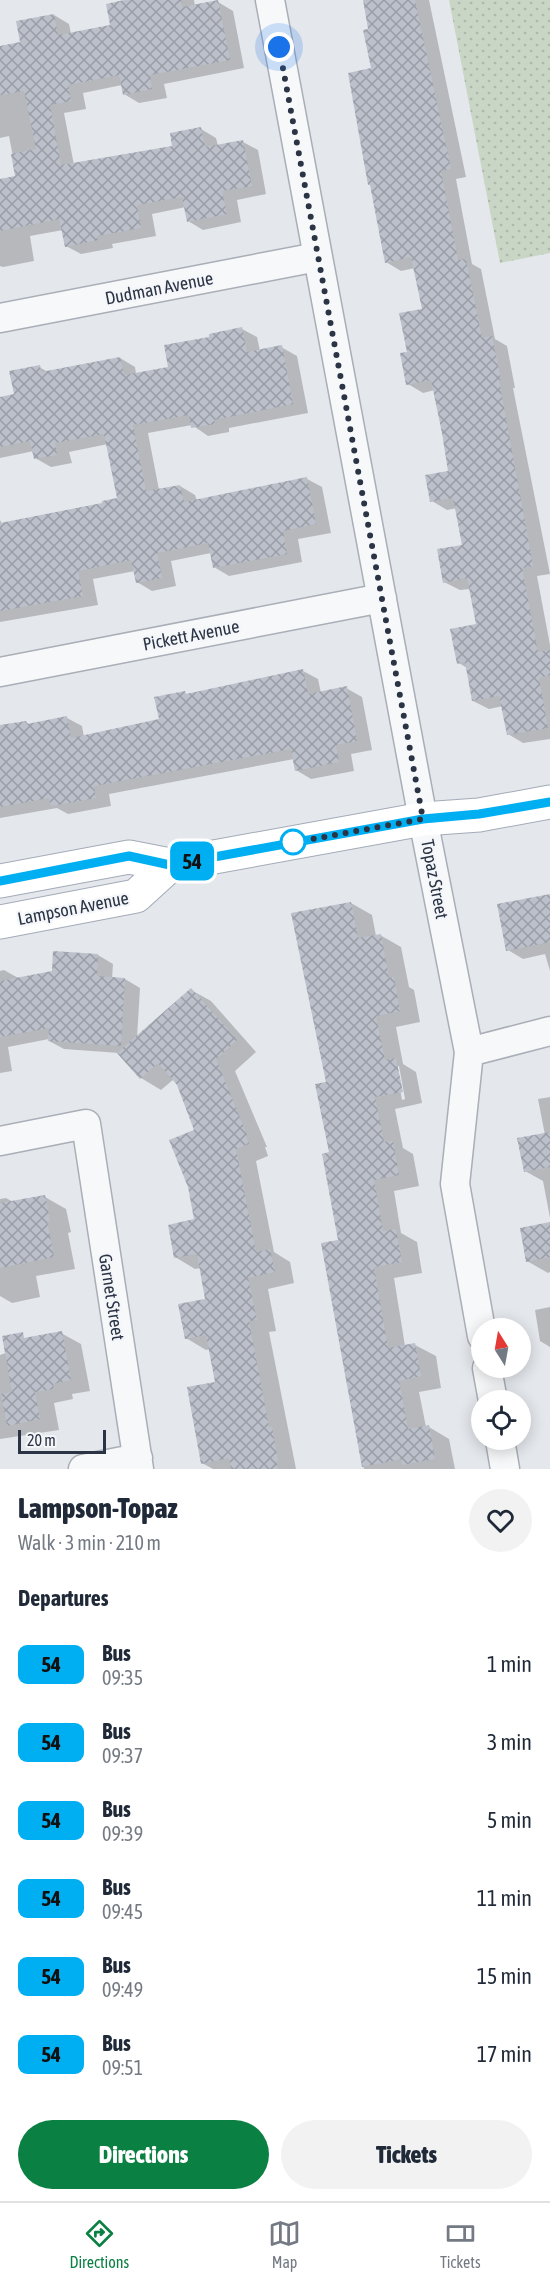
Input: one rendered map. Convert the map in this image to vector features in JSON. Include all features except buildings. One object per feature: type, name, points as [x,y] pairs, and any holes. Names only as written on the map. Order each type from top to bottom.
[{"type":"main road","points":[[0,881],[129,856],[170,865],[423,819],[479,814],[550,802]]},
{"type":"main road","name":"Lampson Avenue","points":[[0,922],[135,896],[170,865]]},
{"type":"street","name":"Topaz Street","points":[[270,0],[423,819],[469,1052],[455,1184],[479,1318]]},
{"type":"street","name":"Dudman Avenue","points":[[0,318],[317,257]]},
{"type":"street","name":"Pickett Avenue","points":[[0,672],[382,598]]},
{"type":"street","points":[[469,1052],[550,1031]]},
{"type":"street","name":"Garnet Street","points":[[0,1141],[86,1124],[138,1464]]},
{"type":"street","points":[[502,1450],[505,1469]]},
{"type":"street","points":[[82,1469],[138,1464]]},
{"type":"green space","points":[[449,0],[550,0],[550,253],[500,263]]},
{"type":"bus line","name":"54","points":[[0,881],[129,856],[170,865],[423,819],[479,814],[550,802]]},
{"type":"route","points":[[279,47],[423,819],[285,844],[293,842]]}]
